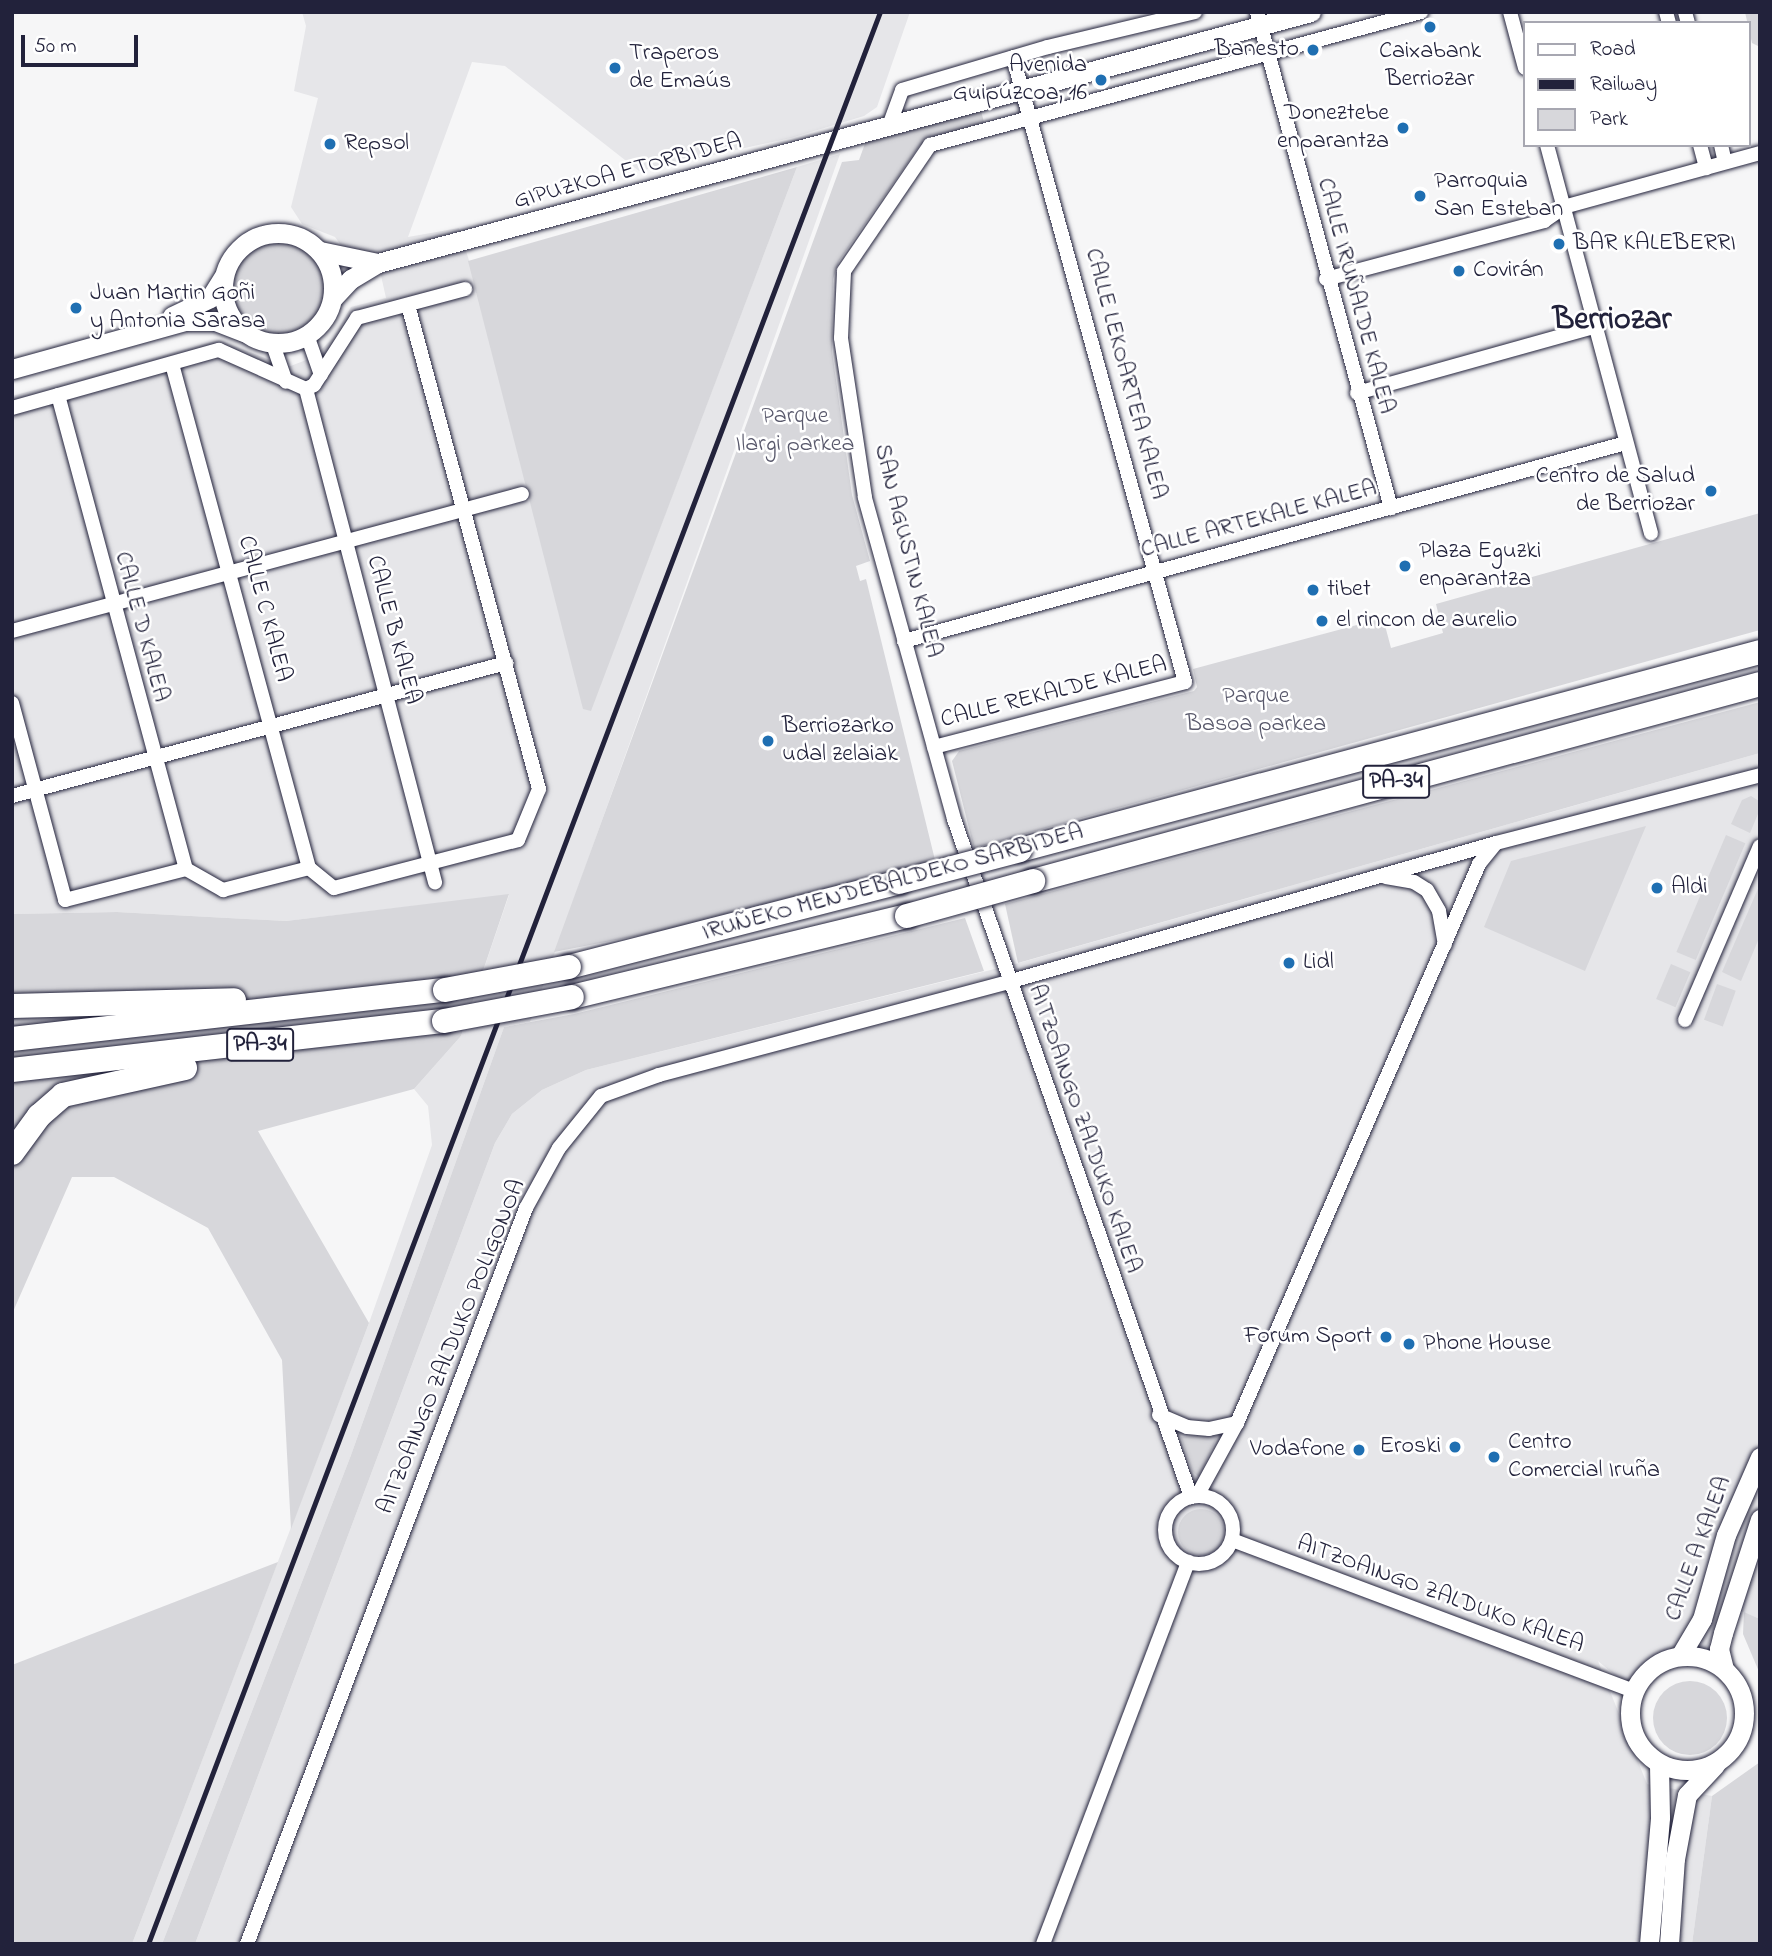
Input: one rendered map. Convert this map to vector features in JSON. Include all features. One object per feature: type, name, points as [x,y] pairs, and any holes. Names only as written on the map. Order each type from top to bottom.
[{"type":"highway","points":[[1633,686],[1760,645]]},
{"type":"highway","name":"IRUÑEKO MENDEBALDEKO SARBIDEA","points":[[12,1039],[378,999],[445,990],[569,967],[900,882],[1760,652]]},
{"type":"highway","name":"IRUÑEKO MENDEBALDEKO SARBIDEA","points":[[12,1070],[337,1036],[444,1021],[572,997],[907,916],[1760,684]]},
{"type":"highway","points":[[12,1006],[214,1002],[323,993],[378,999]]},
{"type":"highway","points":[[12,1153],[39,1116],[73,1092],[280,1054],[337,1036]]},
{"type":"main road","name":"GIPUZKOA ETORBIDEA","points":[[332,298],[351,279],[378,263],[1023,89],[1259,19],[1311,12]]},
{"type":"main road","points":[[12,358],[195,308],[210,298],[242,246],[274,232],[292,233],[320,251],[333,281],[332,298],[326,315],[307,335],[272,342],[215,321],[185,321],[12,369]]},
{"type":"main road","name":"GIPUZKOA ETORBIDEA","points":[[320,251],[341,259],[378,263]]},
{"type":"main road","points":[[224,276],[227,308],[248,334]]},
{"type":"main road","name":"CALLE A KALEA","points":[[1680,1656],[1702,1619],[1726,1535],[1760,1457]]},
{"type":"main road","name":"CALLE A KALEA","points":[[1724,1669],[1719,1649],[1760,1519]]},
{"type":"main road","points":[[1669,1944],[1675,1859],[1687,1795],[1736,1743],[1745,1718],[1736,1683],[1724,1669],[1700,1657],[1680,1656],[1647,1672],[1634,1691],[1630,1707],[1633,1732],[1645,1753],[1658,1764],[1688,1771],[1717,1763]]},
{"type":"main road","points":[[1649,1944],[1661,1804],[1658,1764]]},
{"type":"street","points":[[889,126],[902,90],[1013,57],[1195,12]]},
{"type":"street","points":[[1013,57],[1031,119],[1421,12]]},
{"type":"street","points":[[1510,12],[1524,64]]},
{"type":"street","points":[[1259,19],[1267,55]]},
{"type":"street","name":"CALLE IRUÑALDE KALEA","points":[[1267,55],[1357,393],[1391,508]]},
{"type":"street","name":"SAN AGUSTIN KALEA","points":[[1008,982],[934,747],[865,496],[841,338],[844,271],[930,145],[1031,119]]},
{"type":"street","name":"CALLE LEKOARTEA KALEA","points":[[1031,119],[1185,682]]},
{"type":"street","points":[[1548,147],[1651,533]]},
{"type":"street","points":[[1701,147],[1706,168]]},
{"type":"street","points":[[1722,147],[1726,162]]},
{"type":"street","points":[[1326,279],[1544,221],[1564,207],[1760,153]]},
{"type":"street","points":[[12,408],[219,350],[306,389],[321,375],[357,318],[465,289]]},
{"type":"street","points":[[12,703],[65,900],[186,869],[223,890],[309,868],[334,888],[517,841],[539,789],[408,305]]},
{"type":"street","points":[[1357,393],[1594,327]]},
{"type":"street","points":[[307,335],[321,375]]},
{"type":"street","points":[[272,342],[286,382]]},
{"type":"street","name":"CALLE C KALEA","points":[[172,364],[309,868]]},
{"type":"street","name":"CALLE B KALEA","points":[[306,389],[435,882]]},
{"type":"street","name":"CALLE D KALEA","points":[[58,396],[153,760],[186,869]]},
{"type":"street","name":"CALLE ARTEKALE KALEA","points":[[904,641],[1626,443]]},
{"type":"street","points":[[12,631],[522,494]]},
{"type":"street","points":[[12,796],[506,663]]},
{"type":"street","name":"CALLE REKALDE KALEA","points":[[934,747],[1185,682]]},
{"type":"street","name":"AITZOAINGO ZALDUKO KALEA","points":[[1194,1496],[1159,1415],[1008,982],[1496,843],[1760,775]]},
{"type":"street","points":[[1194,1496],[1219,1502],[1228,1512],[1232,1540],[1218,1558],[1188,1562],[1170,1548],[1166,1526],[1169,1514],[1194,1496],[1237,1423],[1479,864],[1496,843]]},
{"type":"street","points":[[1685,1020],[1760,846]]},
{"type":"street","name":"AITZOAINGO ZALDUKO KALEA","points":[[1377,877],[1403,879],[1427,890],[1439,911],[1445,945]]},
{"type":"street","name":"AITZOAINGO ZALDUKO POLIGONOA","points":[[247,1944],[526,1208],[559,1148],[600,1096],[659,1075],[1008,982]]},
{"type":"street","points":[[1159,1415],[1187,1427],[1209,1429],[1237,1423]]},
{"type":"street","name":"AITZOAINGO ZALDUKO KALEA","points":[[1232,1540],[1634,1691]]},
{"type":"street","points":[[1043,1944],[1188,1562]]},
{"type":"shaded area","points":[[302,12],[910,12],[877,107],[864,116],[791,138],[639,171],[505,66],[472,62],[408,237],[459,228],[475,280],[642,575],[797,167],[840,154],[530,1022],[504,1027],[351,1455],[162,1944],[132,1944],[369,1323],[432,1145],[428,1106],[414,1089],[461,1036],[509,895],[286,921],[117,912],[12,914],[12,396],[219,340],[288,367],[314,357],[333,338],[351,307],[386,298],[376,253],[343,248],[335,237],[302,224],[291,207],[318,98],[294,91],[306,26]]},
{"type":"shaded area","points":[[1760,753],[1760,1619],[1731,1607],[1700,1657],[1680,1656],[1647,1672],[1634,1691],[1598,1661],[1647,1784],[1712,1796],[1692,1944],[195,1944],[495,1143],[512,1114],[542,1090],[586,1070],[1019,963]]},
{"type":"green space","points":[[1745,12],[1760,12],[1760,47],[1752,43],[1751,21],[1747,21]]},
{"type":"green space","name":"Berriozarko udal zelaiak","points":[[980,107],[985,126],[920,145],[839,261],[833,279],[832,351],[852,495],[870,561],[856,566],[860,581],[866,579],[935,860],[667,930],[554,952],[842,162],[859,160],[866,141]]},
{"type":"green space","points":[[797,167],[591,711],[583,709],[468,261]]},
{"type":"green space","points":[[280,242],[298,245],[313,256],[324,271],[327,289],[324,307],[313,322],[298,333],[280,336],[262,333],[247,322],[236,307],[233,289],[236,271],[247,256],[262,245]]},
{"type":"green space","name":"Parque Basoa parkea","points":[[1760,513],[1760,630],[974,848],[952,761],[959,751],[1194,691],[1197,687],[1193,669],[1383,618],[1391,648],[1443,633],[1436,604]]},
{"type":"green space","points":[[1760,702],[1760,753],[1018,963],[1005,904]]},
{"type":"green space","points":[[1751,796],[1759,801],[1760,809],[1750,833],[1731,824],[1742,800]]},
{"type":"green space","points":[[1646,826],[1585,971],[1484,927],[1511,861]]},
{"type":"green space","points":[[1726,835],[1745,843],[1696,960],[1676,952]]},
{"type":"green space","points":[[1760,884],[1760,936],[1741,981],[1722,972]]},
{"type":"green space","points":[[509,894],[461,1036],[414,1089],[258,1131],[369,1323],[291,1529],[282,1360],[208,1228],[114,1177],[72,1177],[12,1314],[12,914],[117,912],[286,921]]},
{"type":"green space","points":[[965,918],[984,971],[586,1070],[542,1090],[512,1114],[495,1143],[195,1944],[162,1944],[351,1455],[504,1027],[574,1014]]},
{"type":"green space","points":[[1671,964],[1690,972],[1675,1007],[1656,999]]},
{"type":"green space","points":[[1717,984],[1736,991],[1723,1027],[1704,1020]]},
{"type":"green space","points":[[1181,1437],[1217,1437],[1199,1477],[1192,1471]]},
{"type":"green space","points":[[1201,1509],[1217,1516],[1224,1532],[1217,1548],[1201,1555],[1185,1548],[1178,1532],[1185,1516]]},
{"type":"green space","points":[[278,1562],[132,1944],[12,1944],[12,1665]]},
{"type":"green space","points":[[1744,1612],[1760,1619],[1760,1674],[1743,1634]]},
{"type":"green space","points":[[1690,1681],[1704,1684],[1716,1692],[1724,1704],[1727,1718],[1724,1732],[1716,1744],[1704,1752],[1690,1755],[1676,1752],[1664,1744],[1656,1732],[1653,1718],[1656,1704],[1664,1692],[1676,1684]]},
{"type":"green space","points":[[1760,1762],[1760,1944],[1692,1944],[1712,1796]]},
{"type":"railway","points":[[148,1944],[880,12]]},
{"type":"place","name":"Caixabank Berriozar","points":[[1430,27]]},
{"type":"place","name":"Banesto","points":[[1313,50]]},
{"type":"place","name":"Traperos de Emaús","points":[[615,68]]},
{"type":"place","name":"Avenida Guipúzcoa, 16","points":[[1101,80]]},
{"type":"place","name":"Doneztebe enparantza","points":[[1403,128]]},
{"type":"place","name":"Repsol","points":[[330,144]]},
{"type":"place","name":"Parroquia San Esteban","points":[[1420,196]]},
{"type":"place","name":"BAR KALEBERRI","points":[[1559,244]]},
{"type":"place","name":"Covirán","points":[[1459,271]]},
{"type":"place","name":"Juan Martin Goñi y Antonia Sarasa","points":[[76,308]]},
{"type":"place","name":"Centro de Salud de Berriozar","points":[[1711,491]]},
{"type":"place","name":"Plaza Eguzki enparantza","points":[[1405,566]]},
{"type":"place","name":"tibet","points":[[1313,590]]},
{"type":"place","name":"el rincon de aurelio","points":[[1322,621]]},
{"type":"place","name":"Berriozarko udal zelaiak","points":[[768,741]]},
{"type":"place","name":"Aldi","points":[[1657,888]]},
{"type":"place","name":"Lidl","points":[[1289,963]]},
{"type":"place","name":"Forum Sport","points":[[1386,1337]]},
{"type":"place","name":"Phone House","points":[[1409,1344]]},
{"type":"place","name":"Eroski","points":[[1455,1447]]},
{"type":"place","name":"Vodafone","points":[[1359,1450]]},
{"type":"place","name":"Centro Comercial Iruña","points":[[1494,1457]]},
{"type":"district","name":"Berriozar","points":[[1612,321]]},
{"type":"park label","name":"Parque Ilargi parkea","points":[[795,431]]}]
